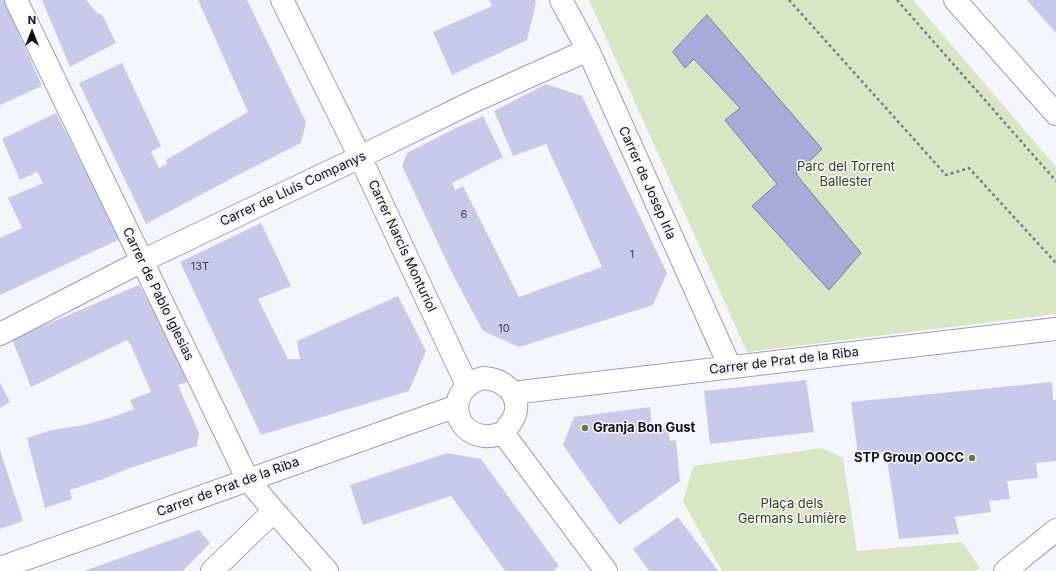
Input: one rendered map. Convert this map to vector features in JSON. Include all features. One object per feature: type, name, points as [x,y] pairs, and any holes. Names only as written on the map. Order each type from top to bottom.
[{"type":"street","name":"Carrer de Pablo Iglesias","points":[[16,0],[248,480],[327,571]]},
{"type":"street","name":"Carrer Narcís Monturiol","points":[[282,0],[360,157],[467,385]]},
{"type":"street","name":"Carrer de Josep Irla","points":[[561,0],[588,50],[730,367]]},
{"type":"street","points":[[955,0],[1056,114]]},
{"type":"street","name":"Carrer de Lluís Companys","points":[[0,334],[142,261],[472,102],[588,50]]},
{"type":"street","name":"Carrer de Prat de la Riba","points":[[512,393],[1056,329]]},
{"type":"street","points":[[492,378],[501,381],[512,393],[516,404],[515,414],[511,423],[502,433],[486,436],[477,434],[468,430],[458,415],[457,406],[460,394],[467,385],[474,380],[492,378]]},
{"type":"street","name":"Carrer de Prat de la Riba","points":[[0,568],[457,406]]},
{"type":"street","points":[[502,433],[606,571]]},
{"type":"street","points":[[212,571],[274,511]]},
{"type":"street","points":[[1005,571],[1056,530]]},
{"type":"path","points":[[790,0],[946,175],[969,168],[1056,264]]},
{"type":"path","points":[[897,0],[1056,181]]},
{"type":"green space","name":"Parc del Torrent Ballester","points":[[589,0],[913,0],[1056,167],[1056,314],[747,352]]},
{"type":"green space","name":"Plaça dels Germans Lumière","points":[[822,448],[843,458],[857,551],[962,542],[980,568],[975,571],[722,571],[683,502],[693,466]]},
{"type":"water","points":[[707,15],[822,149],[796,174],[861,253],[829,290],[752,206],[777,184],[725,120],[740,108],[694,59],[685,68],[673,52]]},
{"type":"building","points":[[0,0],[4,0],[42,86],[0,105]]},
{"type":"building","points":[[42,0],[86,0],[98,14],[102,14],[116,43],[70,67]]},
{"type":"building","points":[[198,0],[247,0],[306,122],[301,143],[146,224],[79,83],[122,63],[161,146],[151,152],[159,168],[167,164],[166,160],[248,112]]},
{"type":"building","points":[[489,0],[535,0],[536,3],[527,40],[452,75],[433,32],[492,6]]},
{"type":"building","points":[[1027,0],[1056,0],[1056,33]]},
{"type":"building","points":[[546,84],[582,96],[667,273],[653,305],[519,347],[483,331],[453,275],[402,166],[407,153],[483,116],[503,157],[452,183],[455,190],[463,186],[519,297],[602,267],[546,144],[513,156],[494,111]]},
{"type":"building","points":[[56,113],[120,239],[0,295],[0,238],[22,228],[8,198],[43,183],[37,172],[20,180],[2,139]]},
{"type":"building","points":[[261,223],[291,286],[258,299],[288,359],[300,359],[297,341],[398,296],[426,351],[409,391],[261,435],[180,262]]},
{"type":"building","points":[[139,285],[167,335],[188,382],[178,385],[199,433],[197,446],[70,490],[72,499],[45,508],[27,438],[51,430],[84,425],[113,417],[134,409],[130,400],[151,392],[131,345],[127,340],[31,387],[12,339]]},
{"type":"building","points":[[806,380],[814,432],[710,444],[704,391]]},
{"type":"building","name":"STP Group OOCC","points":[[1052,382],[1053,400],[1056,400],[1056,461],[1036,463],[1038,478],[1007,481],[1010,499],[989,501],[991,512],[955,517],[959,534],[899,539],[886,452],[858,455],[851,402]]},
{"type":"building","points":[[0,383],[10,402],[0,408]]},
{"type":"building","points":[[650,407],[652,430],[668,428],[670,441],[676,440],[680,481],[619,525],[563,445],[574,417]]},
{"type":"building","points":[[0,450],[23,521],[0,529]]},
{"type":"building","points":[[447,453],[481,459],[559,566],[553,571],[505,571],[451,496],[363,525],[350,485]]},
{"type":"building","points":[[678,517],[718,571],[649,571],[633,549]]},
{"type":"building","points":[[199,530],[210,543],[183,571],[84,571]]},
{"type":"place","name":"Granja Bon Gust","points":[[585,428]]},
{"type":"place","name":"STP Group OOCC","points":[[972,458]]}]
